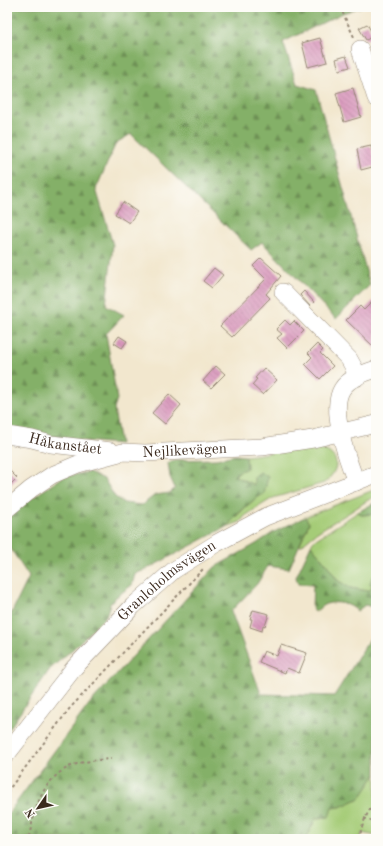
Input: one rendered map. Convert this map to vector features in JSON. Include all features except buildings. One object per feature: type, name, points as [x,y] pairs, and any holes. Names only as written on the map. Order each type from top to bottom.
[{"type":"street","points":[[360,49],[376,98]]},
{"type":"street","points":[[283,292],[349,359],[354,368],[356,378]]},
{"type":"street","points":[[356,482],[345,452],[338,420],[338,401],[341,390],[349,381],[376,369]]},
{"type":"street","name":"Nejlikevägen","points":[[7,509],[31,489],[52,475],[78,464],[123,452],[145,453],[262,447],[313,439],[376,424]]},
{"type":"street","name":"Håkanstået","points":[[7,436],[32,439],[51,444],[123,452]]},
{"type":"street","name":"Granloholmsvägen","points":[[7,754],[79,663],[133,606],[174,570],[217,543],[265,517],[376,474]]},
{"type":"path","points":[[340,7],[360,49]]},
{"type":"path","points":[[7,792],[70,708],[208,564]]},
{"type":"path","points":[[29,837],[35,809],[47,785],[55,776],[70,767],[111,758]]},
{"type":"path","points":[[359,839],[364,818],[376,800]]},
{"type":"path","points":[[364,818],[376,823]]},
{"type":"path","points":[[20,839],[29,837],[37,839]]},
{"type":"green space","points":[[7,7],[361,7],[343,13],[283,42],[297,84],[316,90],[370,285],[336,319],[262,242],[251,250],[131,134],[116,143],[96,189],[113,245],[106,305],[124,315],[106,334],[117,399],[114,409],[120,444],[72,440],[7,428]]},
{"type":"green space","points":[[313,447],[328,452],[335,460],[336,464],[334,472],[328,480],[324,483],[273,498],[245,516],[240,522],[226,527],[264,493],[254,485],[234,476],[238,472],[247,468],[246,456]]},
{"type":"green space","points":[[235,455],[246,456],[247,468],[238,472],[235,476],[254,485],[254,477],[260,472],[268,477],[264,494],[256,498],[226,527],[135,574],[132,585],[116,597],[110,604],[106,616],[74,648],[50,669],[7,732],[7,617],[10,616],[29,577],[7,543],[7,515],[63,477],[89,472],[104,479],[115,497],[124,503],[142,505],[155,495],[170,493],[175,488],[170,477],[168,463],[174,460],[216,459]]},
{"type":"green space","points":[[376,489],[376,496],[317,532],[301,546],[300,543],[309,523],[305,517]]},
{"type":"green space","points":[[376,502],[376,514],[361,515],[358,512]]},
{"type":"green space","points":[[358,512],[361,515],[376,514],[376,576],[372,577],[373,587],[368,591],[350,588],[337,580],[311,545],[313,541]]},
{"type":"green space","points":[[305,517],[309,523],[289,569],[268,566],[257,584],[231,611],[261,694],[334,696],[376,629],[376,774],[360,798],[340,807],[332,808],[329,817],[316,818],[306,839],[7,839],[7,815],[90,703],[215,567],[274,532]]},
{"type":"green space","points":[[311,545],[337,580],[350,588],[368,591],[373,587],[370,583],[372,577],[376,576],[376,612],[372,607],[365,605],[357,611],[347,604],[330,603],[322,606],[315,612],[312,608],[313,585],[298,584],[296,577]]},
{"type":"green space","points":[[376,774],[376,836],[362,833],[361,839],[306,839],[316,818],[329,817],[331,808],[340,807],[360,798]]}]
